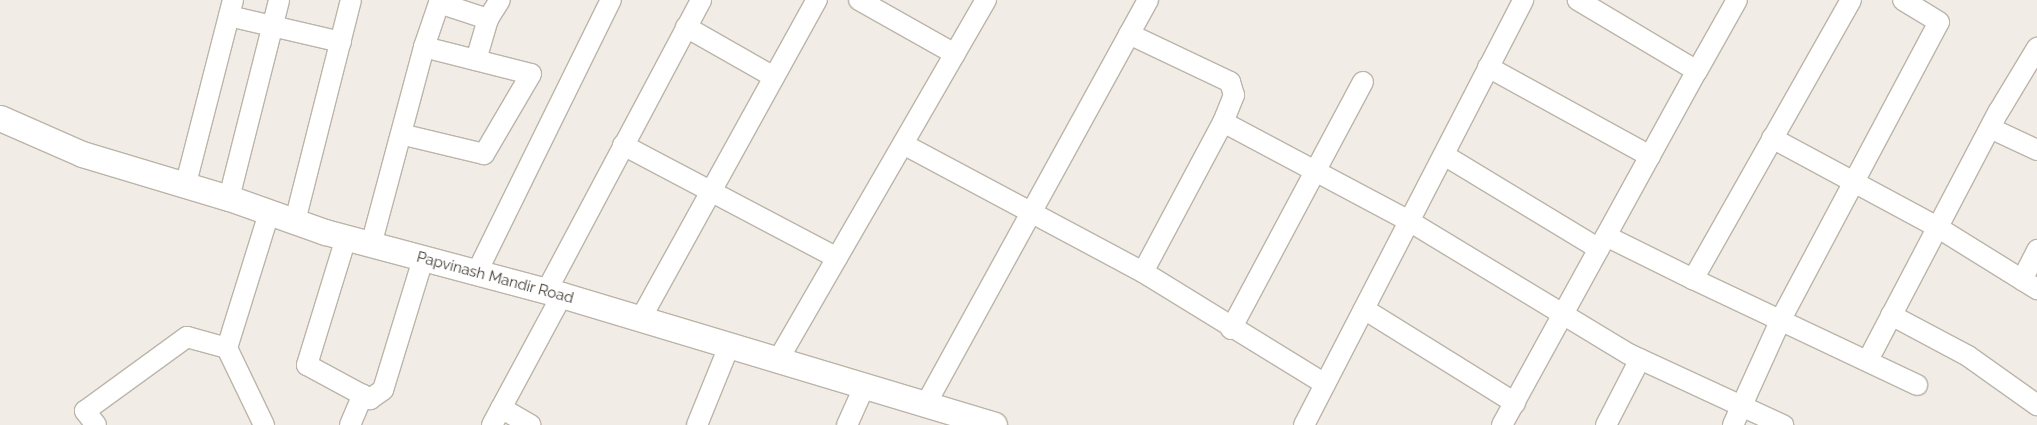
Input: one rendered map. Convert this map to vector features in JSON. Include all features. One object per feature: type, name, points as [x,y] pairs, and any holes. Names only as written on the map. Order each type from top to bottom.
[{"type":"street","points":[[229,198],[279,0]]},
{"type":"street","points":[[295,222],[352,0]]},
{"type":"street","points":[[476,60],[488,19],[500,0]]},
{"type":"street","points":[[476,274],[611,0]]},
{"type":"street","points":[[531,425],[496,417],[623,145],[701,0]]},
{"type":"street","points":[[640,320],[710,189],[817,0]]},
{"type":"street","points":[[859,0],[954,54]]},
{"type":"street","points":[[778,360],[986,0]]},
{"type":"street","points":[[927,402],[1148,0]]},
{"type":"street","points":[[1304,425],[1523,0]]},
{"type":"street","points":[[1578,0],[1697,71]]},
{"type":"street","points":[[1502,425],[1737,0]]},
{"type":"street","points":[[1693,279],[1851,0]]},
{"type":"street","points":[[1733,425],[1780,319],[1939,22],[1903,0]]},
{"type":"street","points":[[372,245],[424,47],[439,1],[488,19]]},
{"type":"street","points":[[185,187],[231,8],[273,25],[341,42]]},
{"type":"street","points":[[686,27],[774,76]]},
{"type":"street","points":[[1130,34],[1230,82],[1234,95],[1223,122],[1143,272]]},
{"type":"street","points":[[401,134],[484,154],[531,74],[424,47]]},
{"type":"street","points":[[1868,360],[1936,227],[1990,128],[2037,48]]},
{"type":"street","points":[[1488,67],[1650,156]]},
{"type":"street","points":[[1231,329],[1364,82]]},
{"type":"street","name":"Papvinash Mandir Road","points":[[0,118],[82,154],[185,187],[229,198],[346,238],[476,274],[555,292],[640,320],[927,402],[994,425]]},
{"type":"street","points":[[1223,122],[1314,174],[1409,221],[1640,359],[1783,425]]},
{"type":"street","points":[[1990,128],[2037,150]]},
{"type":"street","points":[[1772,138],[1936,227],[2030,284],[2037,250]]},
{"type":"street","points":[[902,144],[1143,272],[1231,329],[1325,384]]},
{"type":"street","points":[[623,145],[710,189],[837,258]]},
{"type":"street","points":[[1444,155],[1603,243],[1693,279],[1868,360],[1917,385]]},
{"type":"street","points":[[264,425],[227,348],[269,213]]},
{"type":"street","points":[[346,238],[307,365],[370,399],[382,390],[423,259]]},
{"type":"street","points":[[1364,309],[1514,403]]},
{"type":"street","points":[[1891,315],[1968,356],[2037,405]]},
{"type":"street","points":[[96,425],[85,411],[187,337],[227,348]]},
{"type":"street","points":[[697,425],[729,346]]},
{"type":"street","points":[[1606,425],[1640,359]]},
{"type":"street","points":[[847,425],[864,385]]},
{"type":"street","points":[[350,425],[363,395]]}]
